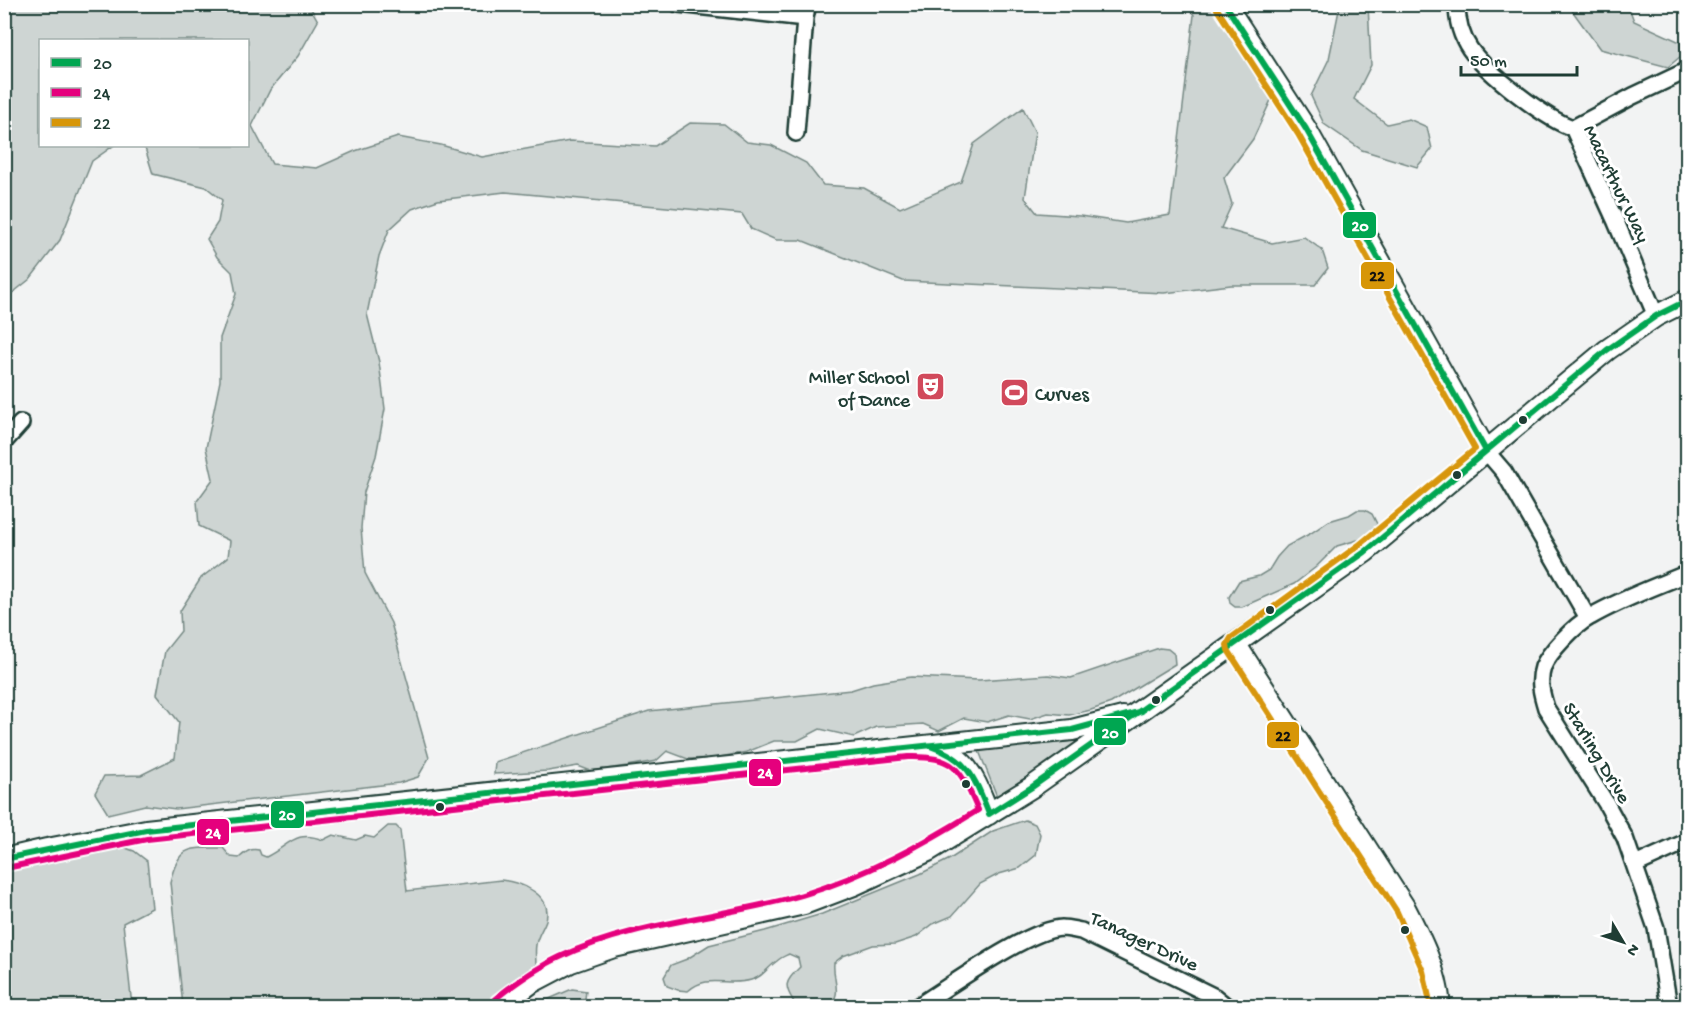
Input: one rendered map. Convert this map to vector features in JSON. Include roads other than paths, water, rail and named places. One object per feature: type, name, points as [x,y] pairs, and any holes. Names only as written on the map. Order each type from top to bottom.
[{"type":"street","points":[[678,4],[806,11],[796,134]]},
{"type":"street","points":[[1225,4],[1306,129],[1486,451],[1504,472],[1588,618]]},
{"type":"street","name":"Macarthur Way","points":[[1457,4],[1461,31],[1470,49],[1506,85],[1559,123],[1573,128],[1656,316]]},
{"type":"street","points":[[1573,128],[1688,70]]},
{"type":"street","points":[[500,1006],[542,977],[572,962],[614,946],[804,904],[854,885],[928,851],[1032,787],[1365,552],[1607,350],[1656,316],[1688,300]]},
{"type":"street","points":[[4,442],[21,423]]},
{"type":"street","name":"Starling Drive","points":[[1669,1006],[1656,928],[1625,838],[1606,803],[1546,708],[1540,680],[1543,666],[1551,653],[1588,618],[1688,573]]},
{"type":"street","points":[[1236,645],[1405,908],[1424,945],[1440,1006]]},
{"type":"street","points":[[4,859],[146,830],[1072,730],[1142,711]]},
{"type":"street","points":[[930,746],[946,750],[966,765],[989,814]]},
{"type":"street","points":[[1635,865],[1688,841]]},
{"type":"street","name":"Tanager Drive","points":[[918,1006],[1004,952],[1038,934],[1061,928],[1081,931],[1215,997],[1226,1006]]},
{"type":"place","name":"Miller School of Dance","points":[[931,387]]},
{"type":"place","name":"Curves","points":[[1014,393]]}]
